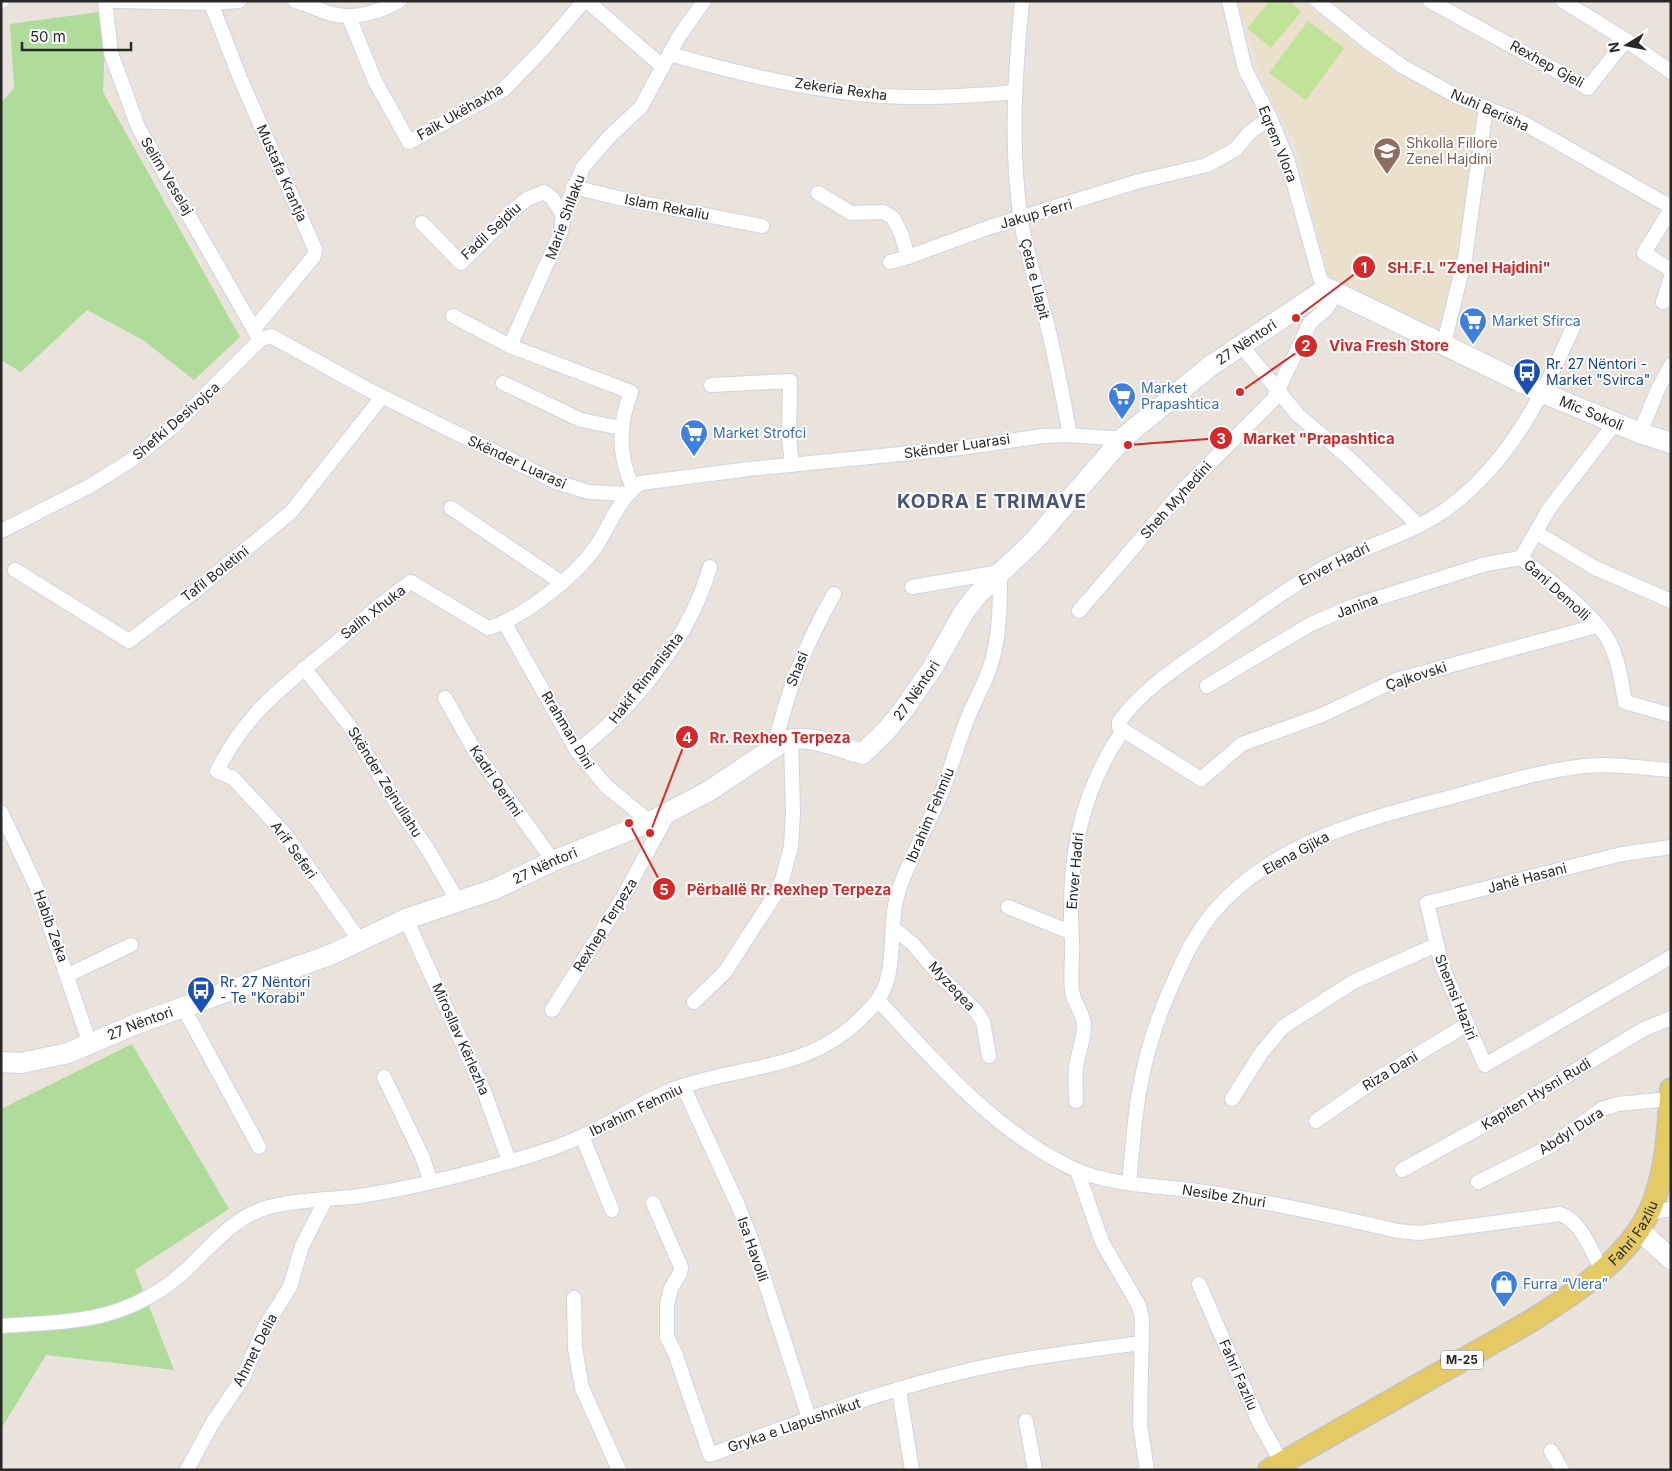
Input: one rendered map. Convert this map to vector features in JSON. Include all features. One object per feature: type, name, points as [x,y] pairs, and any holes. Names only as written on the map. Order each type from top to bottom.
[{"type":"main road","name":"Fahri Fazliu","points":[[1276,1466],[1531,1321],[1572,1295],[1602,1270],[1625,1248],[1644,1221],[1660,1179],[1667,1143],[1671,1089]]},
{"type":"street","name":"Selim Veselaj","points":[[105,1],[110,53],[138,127],[257,334]]},
{"type":"street","points":[[115,1],[211,3],[239,1]]},
{"type":"street","points":[[295,1],[349,17],[374,11],[398,1]]},
{"type":"street","points":[[585,1],[663,67]]},
{"type":"street","name":"Faik Ukëhaxha","points":[[349,17],[375,81],[409,142],[502,90],[543,49],[585,1]]},
{"type":"street","name":"Marie Shllaku","points":[[510,346],[561,232],[563,215],[573,186],[583,167],[642,107],[689,20],[704,1]]},
{"type":"street","name":"Çeta e Llapit","points":[[1022,1],[1015,92],[1014,148],[1021,218],[1052,344],[1070,435]]},
{"type":"street","name":"Eqrem Vlora","points":[[1229,1],[1245,69],[1288,159],[1320,278],[1332,290]]},
{"type":"street","name":"Nuhi Berisha","points":[[1317,1],[1368,42],[1402,66],[1458,97],[1486,106],[1522,122],[1671,208],[1644,253],[1671,270]]},
{"type":"street","name":"Rexhep Gjeli","points":[[1430,1],[1588,88],[1626,40]]},
{"type":"street","points":[[1563,1],[1626,40],[1671,72]]},
{"type":"street","name":"Mustafa Krantja","points":[[211,3],[244,86],[315,249],[314,256],[257,334]]},
{"type":"street","name":"Zekeria Rexha","points":[[670,54],[803,86],[847,92],[915,97],[1015,92]]},
{"type":"street","points":[[1444,344],[1465,258],[1486,106]]},
{"type":"street","name":"Jakup Ferri","points":[[890,262],[1136,182],[1207,165],[1236,149],[1250,132],[1270,118]]},
{"type":"street","name":"Islam Rekaliu","points":[[573,186],[762,226]]},
{"type":"street","name":"Fadil Sejdiu","points":[[422,223],[462,263],[527,199],[544,192],[552,198],[563,215]]},
{"type":"street","points":[[818,193],[851,213],[884,212],[893,218],[901,233],[908,257]]},
{"type":"street","points":[[1663,302],[1671,276]]},
{"type":"street","name":"Mic Sokoli","points":[[1332,290],[1543,392],[1640,434],[1671,443]]},
{"type":"street","name":"27 Nëntori","points":[[1,1062],[21,1064],[45,1060],[183,1007],[330,955],[406,918],[495,889],[553,861],[650,822],[709,791],[782,743],[808,739],[862,754],[886,731],[904,709],[933,667],[964,612],[978,594],[1034,542],[1122,439],[1192,380],[1241,345],[1332,290]]},
{"type":"street","name":"Sheh Myhedini","points":[[1079,611],[1182,491],[1267,407],[1278,390],[1310,323],[1326,310],[1332,290]]},
{"type":"street","points":[[453,316],[510,346],[631,392],[622,417],[620,448],[630,491]]},
{"type":"street","name":"Mic Sokoli","points":[[1543,392],[1575,323]]},
{"type":"street","name":"Skënder Luarasi","points":[[257,334],[279,339],[382,397],[520,466],[575,489],[606,494],[630,491],[651,480],[961,448],[1015,438],[1070,435],[1122,439]]},
{"type":"street","name":"Shefki Desivojca","points":[[1,531],[88,487],[130,461],[174,426],[257,334]]},
{"type":"street","points":[[1241,345],[1298,414],[1350,459],[1418,525]]},
{"type":"street","name":"Mic Sokoli","points":[[1640,434],[1658,389],[1671,364]]},
{"type":"street","points":[[710,386],[790,381],[789,428],[792,465]]},
{"type":"street","points":[[503,384],[581,420],[621,428]]},
{"type":"street","name":"Enver Hadri","points":[[1076,1101],[1076,1068],[1084,1025],[1072,992],[1070,932],[1077,834],[1084,807],[1106,754],[1123,730],[1119,727],[1119,722],[1151,689],[1291,586],[1339,560],[1418,525],[1451,506],[1489,471],[1535,408],[1543,392]]},
{"type":"street","name":"Tafil Boletini","points":[[14,570],[129,641],[195,591],[291,512],[382,397]]},
{"type":"street","name":"Gani Demolli","points":[[1615,423],[1549,509],[1521,558],[1571,600],[1597,626],[1612,649],[1625,702],[1671,715]]},
{"type":"street","name":"Salih Xhuka","points":[[216,770],[231,742],[247,721],[304,668],[358,622],[411,582],[488,628],[504,622],[562,583],[596,547],[630,491]]},
{"type":"street","points":[[451,508],[562,583]]},
{"type":"street","points":[[1537,533],[1595,568],[1652,591],[1671,601]]},
{"type":"street","name":"Janina","points":[[1207,686],[1311,624],[1353,606],[1486,564],[1521,558]]},
{"type":"street","name":"Hakif Rimanishta","points":[[577,751],[614,720],[668,654],[693,615],[703,592],[710,567]]},
{"type":"street","points":[[912,587],[1000,572]]},
{"type":"street","name":"Ibrahim Fehmiu","points":[[1,1326],[89,1319],[119,1312],[136,1305],[171,1283],[228,1228],[246,1216],[266,1207],[358,1196],[431,1182],[509,1161],[582,1136],[635,1107],[682,1086],[767,1067],[811,1053],[842,1034],[878,1000],[890,968],[894,909],[898,890],[942,792],[970,712],[990,667],[997,642],[1000,572]]},
{"type":"street","name":"Shasi","points":[[694,1002],[725,972],[780,888],[791,847],[793,810],[782,743],[784,703],[796,668],[810,637],[834,594]]},
{"type":"street","name":"Rrahman Dini","points":[[504,622],[577,751],[600,779],[650,822]]},
{"type":"street","name":"Çajkovski","points":[[1123,730],[1201,780],[1242,744],[1322,715],[1409,676],[1597,626]]},
{"type":"street","name":"Skënder Zejnullahu","points":[[304,668],[349,725],[401,811],[427,848],[458,901]]},
{"type":"street","name":"Kadri Qerimi","points":[[445,698],[476,753],[553,861]]},
{"type":"street","name":"Elena Gjika","points":[[1129,1183],[1141,1081],[1170,990],[1199,930],[1229,896],[1253,877],[1306,844],[1336,832],[1438,800],[1564,769],[1586,766],[1671,770]]},
{"type":"street","name":"Arif Seferi","points":[[216,770],[233,778],[285,834],[360,941]]},
{"type":"street","name":"Habib Zeka","points":[[1,812],[36,886],[90,1044]]},
{"type":"street","name":"Rexhep Terpeza","points":[[552,1010],[627,890],[669,812]]},
{"type":"street","name":"Jahë Hasani","points":[[1436,945],[1427,903],[1613,856],[1671,847]]},
{"type":"street","name":"Enver Hadri","points":[[1008,907],[1070,932]]},
{"type":"street","name":"Mirosllav Kërlezha","points":[[406,918],[478,1077],[509,1161]]},
{"type":"street","name":"Myzeqea","points":[[893,928],[913,944],[941,977],[976,1011],[983,1022],[989,1056]]},
{"type":"street","points":[[68,975],[131,945]]},
{"type":"street","name":"Shemsi Haziri","points":[[1232,1099],[1262,1052],[1283,1027],[1354,982],[1436,945],[1466,1025],[1485,1065],[1671,957]]},
{"type":"street","name":"Nesibe Zhuri","points":[[878,1000],[955,1082],[982,1107],[1030,1144],[1077,1170],[1129,1183],[1239,1197],[1419,1234],[1560,1214],[1568,1217],[1574,1223],[1602,1270]]},
{"type":"street","points":[[183,1007],[259,1147]]},
{"type":"street","name":"Kapiten Hysni Rudi","points":[[1402,1170],[1497,1118],[1644,1029],[1671,1018]]},
{"type":"street","name":"Riza Dani","points":[[1316,1120],[1378,1078],[1466,1025]]},
{"type":"street","points":[[384,1077],[422,1156],[431,1182]]},
{"type":"street","name":"Isa Havolli","points":[[682,1086],[737,1203],[752,1241],[809,1418]]},
{"type":"street","name":"Abdyl Dura","points":[[1478,1182],[1549,1147],[1602,1108],[1618,1104],[1670,1099]]},
{"type":"street","name":"Ibrahim Fehmiu","points":[[582,1136],[612,1210]]},
{"type":"street","points":[[1077,1170],[1102,1242],[1139,1306],[1142,1320],[1140,1425],[1147,1470]]},
{"type":"street","name":"Ahmet Delia","points":[[187,1470],[213,1422],[243,1378],[264,1328],[290,1287],[302,1246],[326,1199]]},
{"type":"street","name":"Gryka e Llapushnikut","points":[[653,1203],[681,1267],[680,1273],[668,1296],[667,1338],[675,1353],[710,1455],[809,1418],[958,1373],[1012,1361],[1142,1343]]},
{"type":"street","points":[[1671,1209],[1644,1221],[1671,1260]]},
{"type":"street","name":"Fahri Fazliu","points":[[1199,1284],[1276,1466]]},
{"type":"street","points":[[574,1298],[575,1348],[582,1388],[618,1470]]},
{"type":"street","points":[[899,1390],[912,1470]]},
{"type":"street","points":[[1026,1421],[1035,1470]]},
{"type":"street","points":[[1551,1451],[1562,1470]]},
{"type":"shaded area","name":"Shkolla Fillore Zenel Hajdini","points":[[1238,1],[1304,1],[1318,17],[1361,49],[1479,116],[1459,262],[1442,336],[1330,280],[1294,141],[1265,85]]},
{"type":"green space","points":[[1270,1],[1289,1],[1301,12],[1271,48],[1247,28]]},
{"type":"green space","points":[[106,11],[103,92],[240,337],[194,380],[143,340],[87,310],[21,372],[1,360],[1,103],[14,88],[10,24]]},
{"type":"green space","points":[[1308,21],[1344,48],[1306,100],[1269,73]]},
{"type":"green space","points":[[132,1044],[229,1209],[135,1270],[174,1370],[46,1355],[1,1429],[1,1109]]},
{"type":"place","name":"Shkolla Fillore Zenel Hajdini","points":[[1387,175]]},
{"type":"place","name":"SH.F.L \"Zenel Hajdini\"","points":[[1296,318]]},
{"type":"place","name":"Market Sfirca","points":[[1473,345]]},
{"type":"place","name":"Viva Fresh Store","points":[[1240,392]]},
{"type":"place","name":"Rr. 27 Nëntori - Market \"Svirca\"","points":[[1527,396]]},
{"type":"place","name":"Market Prapashtica","points":[[1122,420]]},
{"type":"place","name":"Market \"Prapashtica","points":[[1128,445]]},
{"type":"place","name":"Market Strofci","points":[[694,457]]},
{"type":"place","name":"Përballë Rr. Rexhep Terpeza","points":[[629,823]]},
{"type":"place","name":"Rr. Rexhep Terpeza","points":[[650,833]]},
{"type":"place","name":"Rr. 27 Nëntori - Te \"Korabi\"","points":[[201,1014]]},
{"type":"place","name":"Furra “Vlera”","points":[[1504,1308]]},
{"type":"district","name":"KODRA E TRIMAVE","points":[[992,501]]}]
